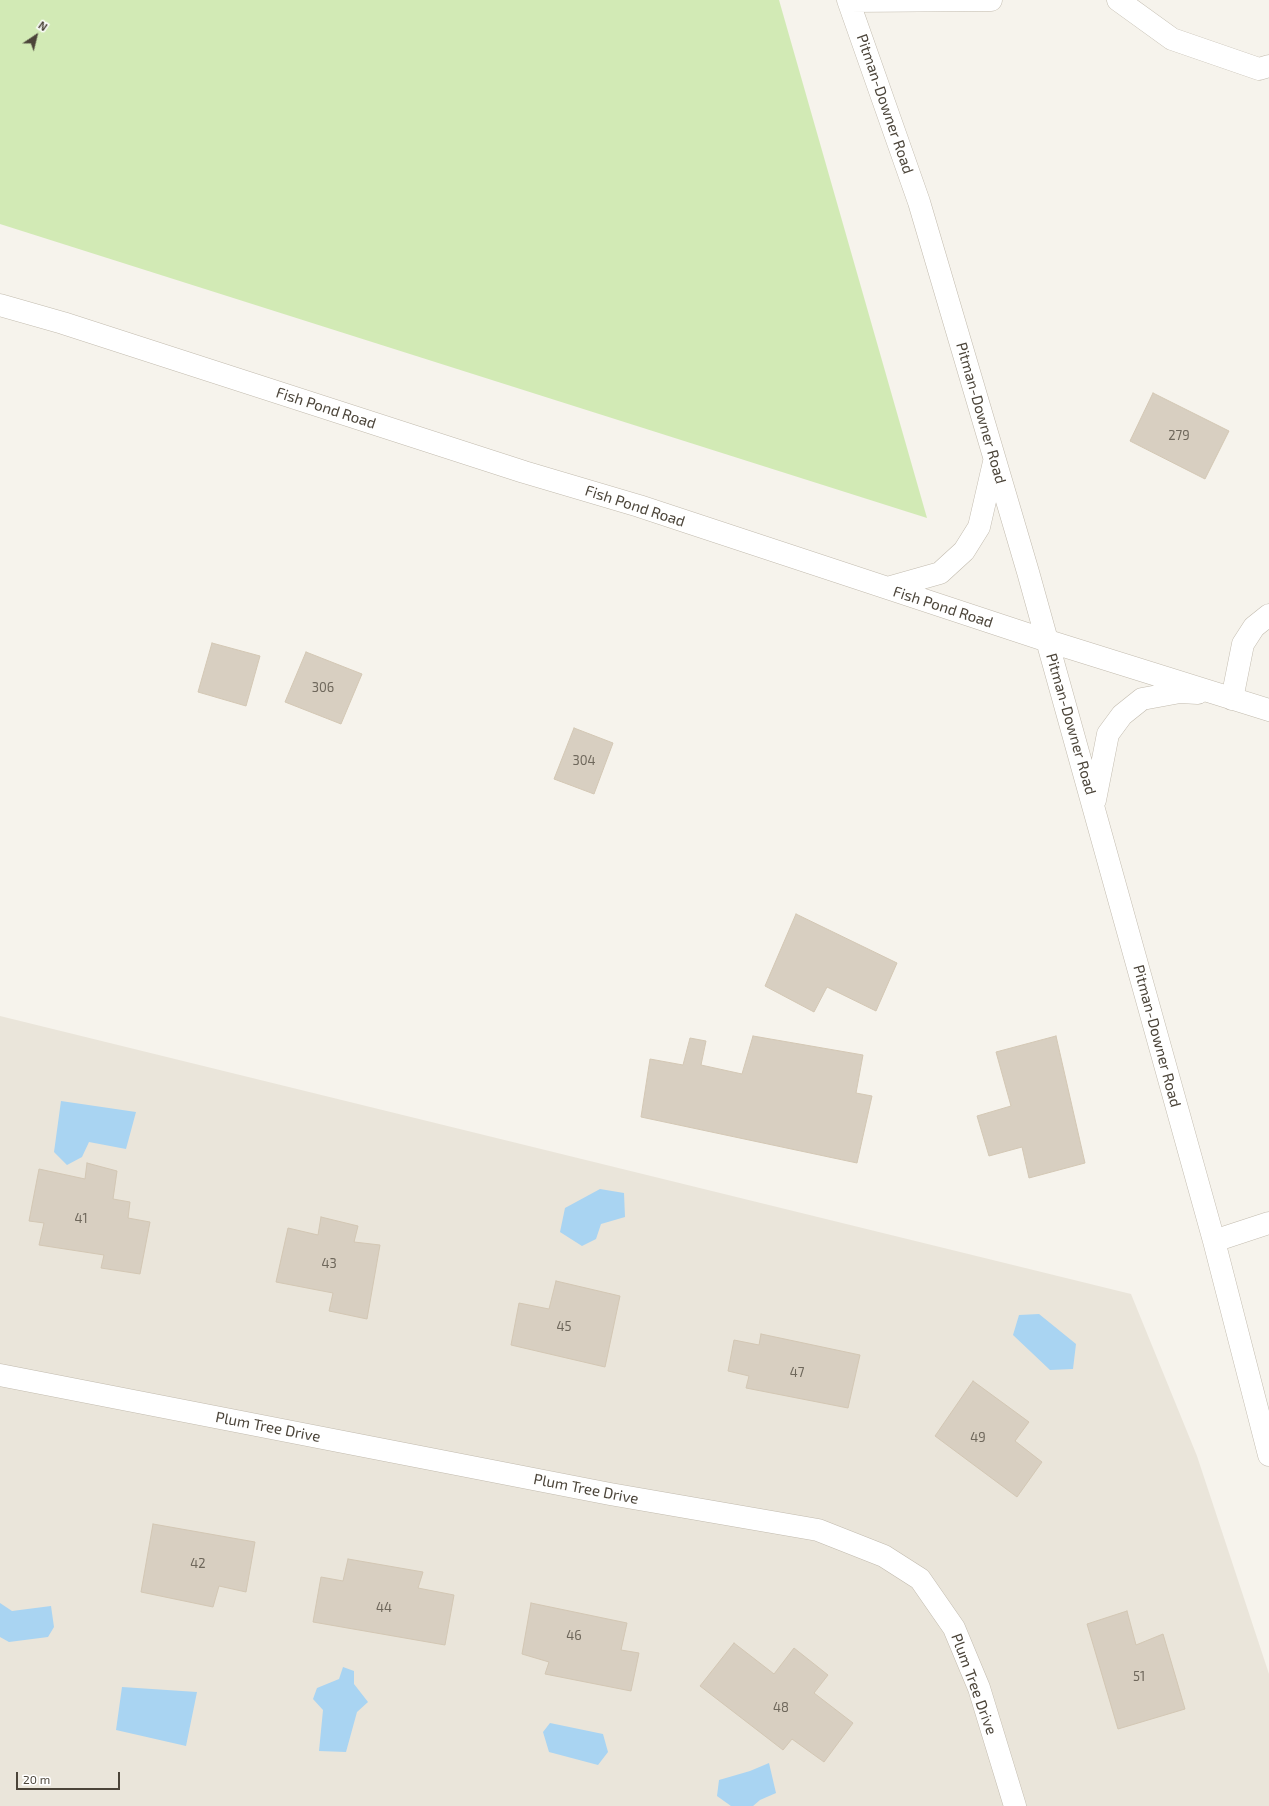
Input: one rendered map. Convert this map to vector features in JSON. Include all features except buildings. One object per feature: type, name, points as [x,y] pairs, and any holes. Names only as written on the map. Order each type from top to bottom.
[{"type":"street","points":[[849,0],[991,0]]},
{"type":"street","name":"Pitman-Downer Road","points":[[849,0],[919,202],[1048,641],[1214,1242],[1269,1455]]},
{"type":"street","points":[[1118,0],[1172,39],[1259,69],[1269,66]]},
{"type":"street","name":"Fish Pond Road","points":[[0,305],[63,323],[509,467],[638,506],[1048,641],[1269,710]]},
{"type":"street","points":[[887,588],[940,573],[964,551],[979,528],[995,460]]},
{"type":"street","points":[[1094,806],[1108,734],[1122,715],[1142,699],[1180,692],[1226,696],[1242,644],[1254,627],[1269,615]]},
{"type":"street","points":[[1214,1242],[1269,1223]]},
{"type":"street","name":"Plum Tree Drive","points":[[0,1375],[610,1494],[818,1530],[884,1556],[920,1579],[954,1628],[979,1688],[1014,1806]]},
{"type":"shaded area","points":[[0,1016],[1131,1294],[1197,1456],[1269,1674],[1269,1806],[0,1806]]},
{"type":"green space","points":[[0,0],[779,0],[927,518],[0,224]]},
{"type":"water","points":[[61,1101],[136,1112],[126,1149],[89,1142],[82,1157],[67,1165],[54,1152]]},
{"type":"water","points":[[600,1189],[624,1193],[625,1217],[601,1224],[596,1239],[582,1246],[560,1232],[565,1208]]},
{"type":"water","points":[[1039,1314],[1076,1344],[1073,1369],[1050,1370],[1013,1335],[1019,1315]]},
{"type":"water","points":[[0,1603],[12,1611],[51,1606],[54,1627],[48,1637],[9,1642],[0,1637]]},
{"type":"water","points":[[343,1667],[354,1671],[354,1684],[368,1702],[357,1712],[346,1752],[319,1751],[323,1710],[313,1699],[317,1688],[339,1679]]},
{"type":"water","points":[[122,1687],[197,1692],[186,1746],[116,1730]]},
{"type":"water","points":[[550,1723],[603,1734],[608,1752],[598,1765],[549,1752],[543,1732]]},
{"type":"water","points":[[769,1763],[776,1793],[760,1800],[753,1806],[731,1806],[717,1796],[719,1780],[750,1771]]}]
